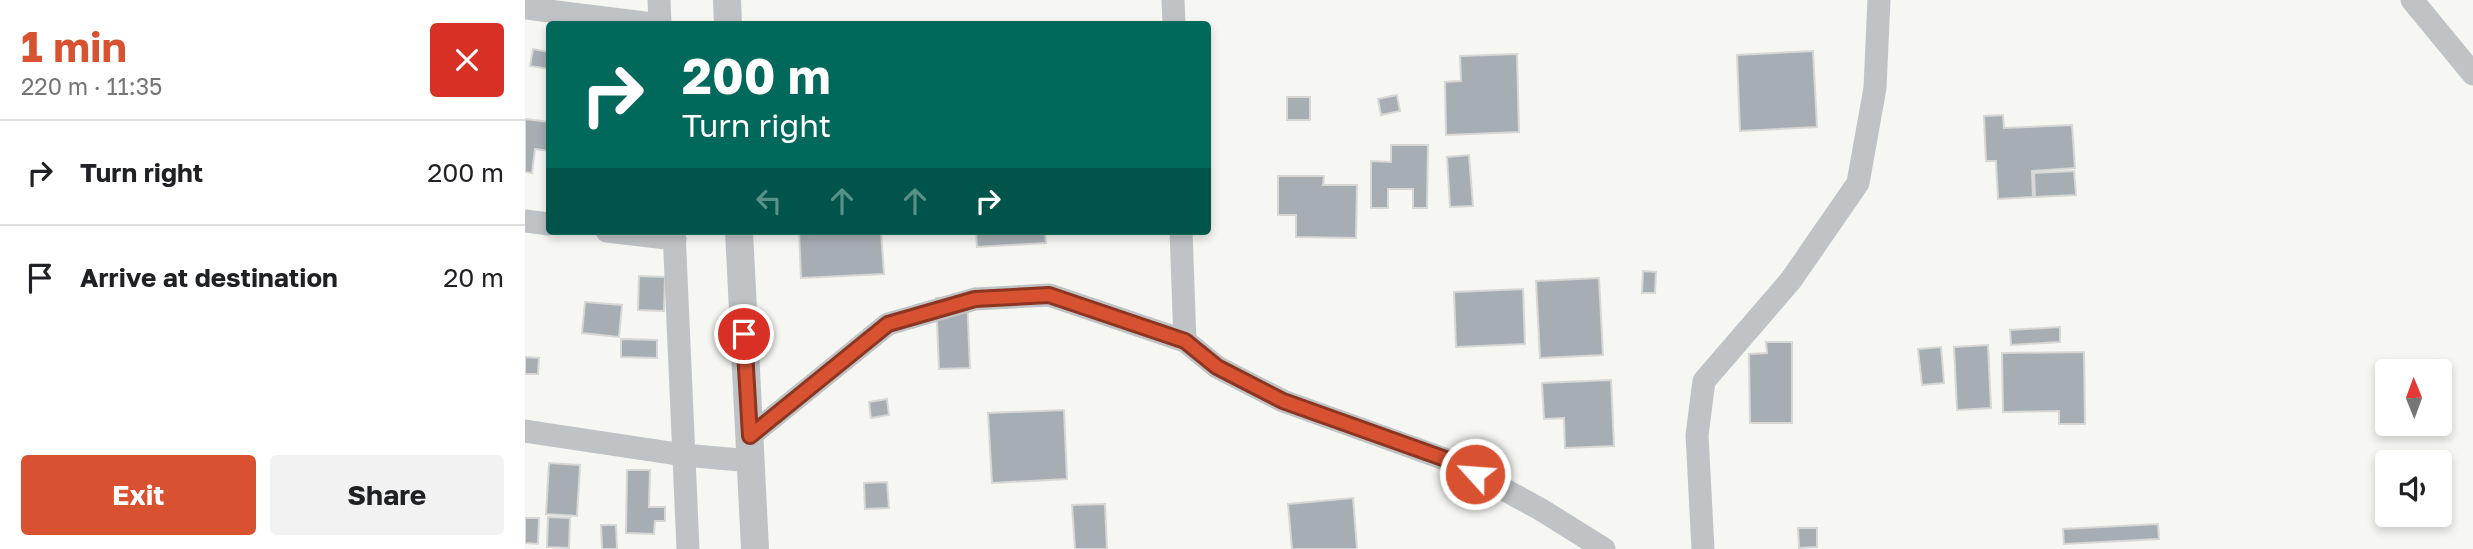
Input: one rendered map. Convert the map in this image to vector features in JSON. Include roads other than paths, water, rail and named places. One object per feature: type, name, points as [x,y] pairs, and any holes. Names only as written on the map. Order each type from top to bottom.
[{"type":"street","points":[[659,0],[660,21]]},
{"type":"street","points":[[727,0],[728,21]]},
{"type":"street","points":[[1173,0],[1174,21]]},
{"type":"street","points":[[1703,549],[1697,435],[1704,381],[1791,280],[1858,183],[1875,88],[1879,0]]},
{"type":"street","points":[[2412,0],[2473,74]]},
{"type":"street","points":[[525,8],[629,21]]},
{"type":"street","points":[[525,221],[546,224]]},
{"type":"street","points":[[675,235],[688,549]]},
{"type":"street","points":[[739,235],[755,549]]},
{"type":"street","points":[[1181,235],[1185,341]]},
{"type":"street","points":[[525,431],[684,455],[750,448],[888,324],[975,299],[1049,295],[1185,341],[1217,367],[1283,401],[1454,462],[1540,509],[1604,549]]}]
